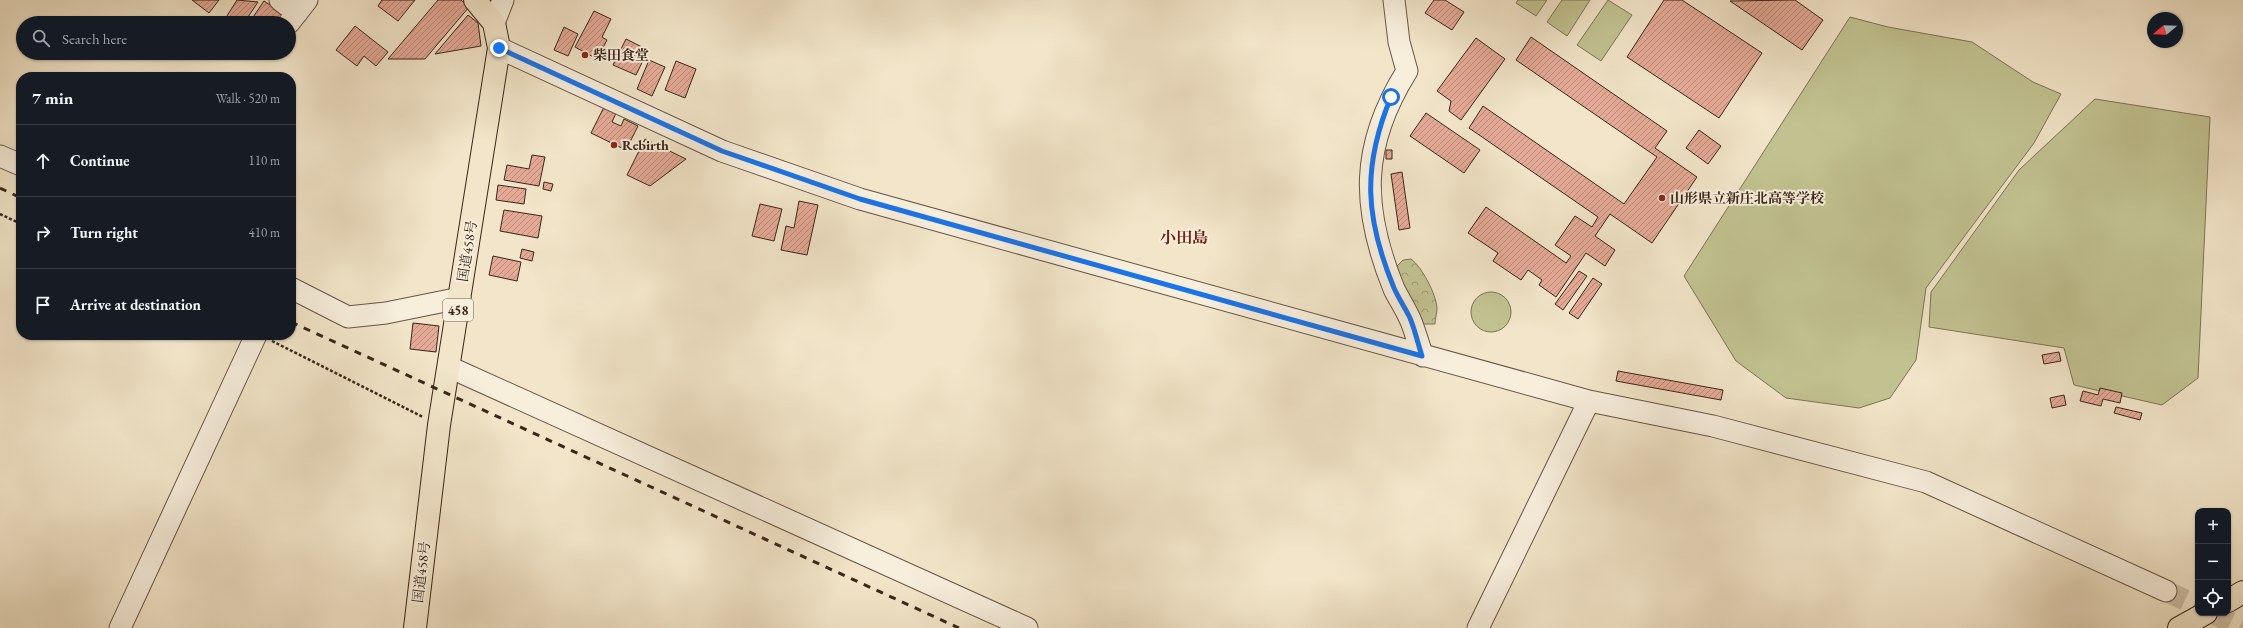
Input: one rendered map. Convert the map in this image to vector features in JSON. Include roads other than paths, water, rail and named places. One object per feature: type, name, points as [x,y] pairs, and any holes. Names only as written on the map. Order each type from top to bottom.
[{"type":"highway","name":"国道458号","points":[[415,628],[439,425],[499,48],[494,23],[475,0]]},
{"type":"highway","points":[[2231,599],[2243,592]]},
{"type":"highway","points":[[2179,628],[2201,616]]},
{"type":"street","points":[[280,0],[297,12]]},
{"type":"street","points":[[494,23],[503,0]]},
{"type":"street","points":[[1394,0],[1399,42],[1408,71],[1391,97],[1379,125],[1371,162],[1369,199],[1379,245],[1395,289],[1410,320],[1422,356]]},
{"type":"street","points":[[499,48],[722,151],[860,199],[1422,356],[1589,401],[1713,426],[1926,482],[2166,591]]},
{"type":"street","points":[[0,156],[16,163]]},
{"type":"street","points":[[296,290],[348,316],[386,313],[460,298]]},
{"type":"street","points":[[120,628],[261,340]]},
{"type":"street","points":[[449,367],[1027,628]]},
{"type":"street","points":[[1478,628],[1589,401]]},
{"type":"tunnel","points":[[2166,591],[2195,605]]},
{"type":"tunnel","points":[[2218,616],[2242,628]]},
{"type":"railway","points":[[0,188],[16,196]]},
{"type":"railway","points":[[296,324],[959,628]]},
{"type":"place","name":"柴田食堂","points":[[585,55]]},
{"type":"place","name":"Rebirth","points":[[614,145]]},
{"type":"place","name":"山形県立新庄北高等学校","points":[[1662,198]]},
{"type":"district","name":"小田島","points":[[1184,237]]}]
